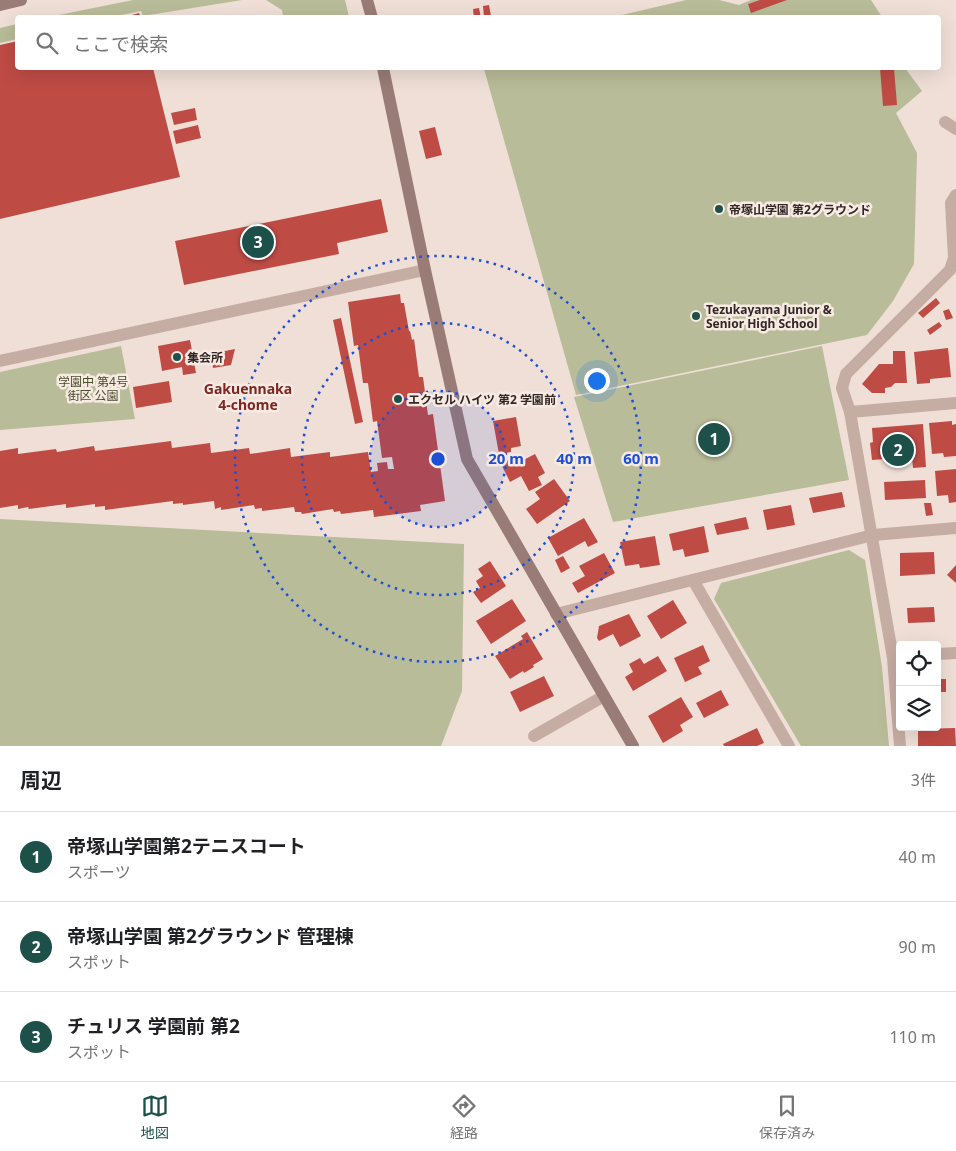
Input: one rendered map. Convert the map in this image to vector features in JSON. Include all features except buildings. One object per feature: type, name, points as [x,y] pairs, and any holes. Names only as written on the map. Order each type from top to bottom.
[{"type":"street","points":[[0,5],[21,0]]},
{"type":"street","points":[[368,0],[371,15]]},
{"type":"street","points":[[383,70],[467,459],[633,746]]},
{"type":"street","points":[[945,122],[956,130]]},
{"type":"street","points":[[896,653],[850,412],[842,388],[846,374],[950,270],[954,258],[951,203],[956,195]]},
{"type":"street","points":[[0,361],[425,270]]},
{"type":"street","points":[[850,412],[956,403]]},
{"type":"street","points":[[556,614],[873,535],[956,528]]},
{"type":"street","points":[[693,580],[788,746]]},
{"type":"street","points":[[941,654],[956,652]]},
{"type":"street","points":[[898,686],[900,746]]},
{"type":"street","points":[[534,736],[604,696]]},
{"type":"green space","points":[[133,0],[242,0],[149,15],[143,15],[141,11],[122,15],[59,15]]},
{"type":"green space","points":[[266,0],[345,0],[349,15],[283,15],[282,10]]},
{"type":"green space","points":[[686,0],[719,0],[739,5],[751,0],[871,0],[881,15],[622,15]]},
{"type":"green space","points":[[15,24],[15,39],[0,43],[0,28]]},
{"type":"green space","name":"帝塚山学園 第2グラウンド","points":[[484,70],[906,70],[922,91],[896,113],[917,153],[914,264],[893,301],[867,335],[576,395]]},
{"type":"green space","name":"学園中 第4号 街区 公園","points":[[121,346],[135,419],[0,430],[0,372]]},
{"type":"green space","points":[[822,346],[849,480],[613,522],[574,397]]},
{"type":"green space","points":[[0,519],[464,544],[462,691],[441,746],[0,746]]},
{"type":"green space","points":[[849,550],[865,560],[882,667],[889,746],[801,746],[714,599],[721,583]]},
{"type":"place","name":"帝塚山学園 第2グラウンド","points":[[719,209]]},
{"type":"place","name":"チュリス 学園前 第2","points":[[258,242]]},
{"type":"place","name":"Tezukayama Junior & Senior High School","points":[[696,316]]},
{"type":"place","name":"集会所","points":[[177,357]]},
{"type":"place","name":"エクセル ハイツ 第2 学園前","points":[[398,399]]},
{"type":"place","name":"帝塚山学園第2テニスコート","points":[[714,439]]},
{"type":"place","name":"帝塚山学園 第2グラウンド 管理棟","points":[[898,450]]},
{"type":"district","name":"Gakuennaka 4-chome","points":[[248,396]]}]
